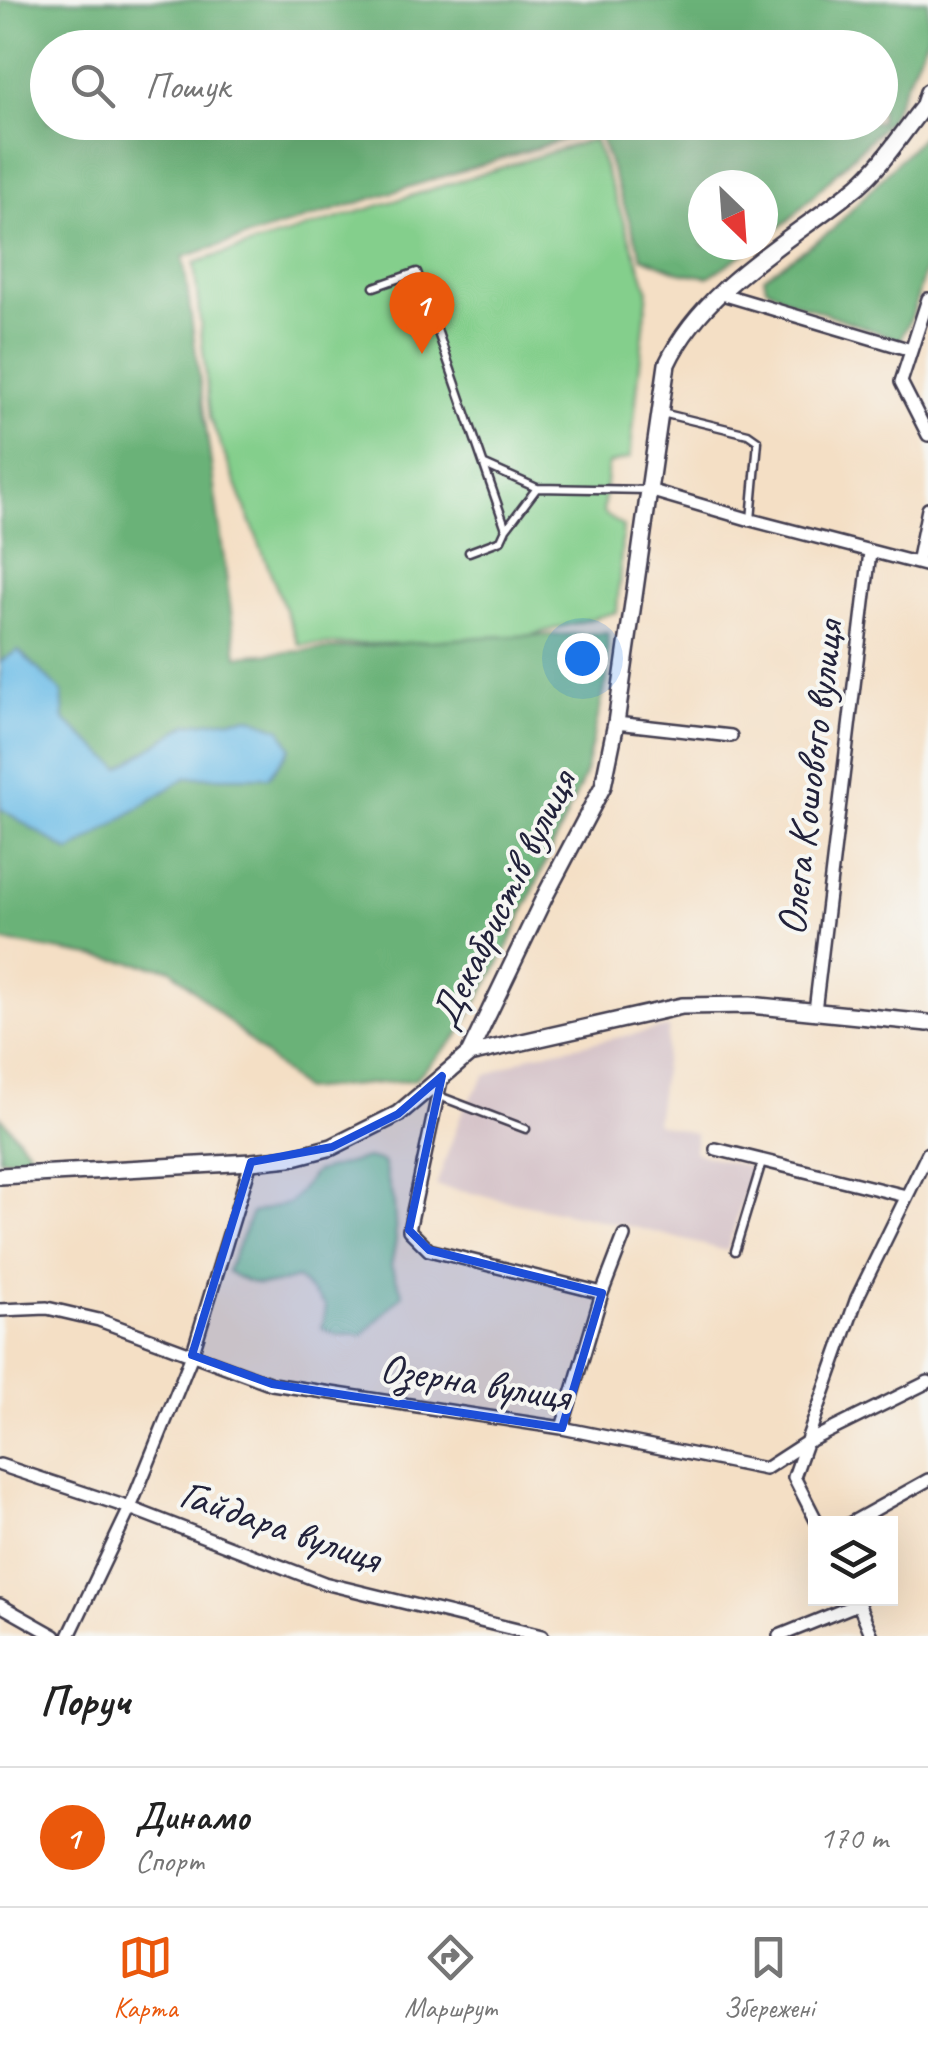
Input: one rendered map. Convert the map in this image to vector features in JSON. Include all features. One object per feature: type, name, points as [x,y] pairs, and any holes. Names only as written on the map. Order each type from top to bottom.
[{"type":"street","name":"Декабристів вулиця","points":[[898,138],[923,107],[928,92]]},
{"type":"street","name":"Декабристів вулиця","points":[[0,1176],[290,1158],[332,1147],[398,1114],[468,1054],[602,786],[616,723],[667,364],[699,314],[785,238],[862,183],[897,140]]},
{"type":"street","points":[[722,294],[911,350]]},
{"type":"street","points":[[928,299],[901,382],[928,435]]},
{"type":"street","points":[[649,490],[922,564],[928,509]]},
{"type":"street","name":"Олега Кошового вулиця","points":[[815,1012],[870,552]]},
{"type":"street","points":[[616,723],[731,736]]},
{"type":"street","points":[[468,1054],[682,1006],[750,1006],[928,1023]]},
{"type":"street","points":[[442,1076],[410,1230],[429,1250],[602,1293]]},
{"type":"street","points":[[716,1149],[906,1196]]},
{"type":"street","points":[[814,1516],[794,1477],[857,1298],[928,1153]]},
{"type":"street","points":[[70,1636],[130,1508],[192,1355],[251,1162]]},
{"type":"street","points":[[562,1428],[602,1293],[624,1236]]},
{"type":"street","name":"Озерна вулиця","points":[[0,1310],[47,1308],[99,1320],[272,1384],[562,1428],[765,1469],[805,1443],[928,1382]]},
{"type":"street","name":"Гайдара вулиця","points":[[0,1464],[130,1508],[324,1582],[542,1636]]},
{"type":"street","points":[[863,1516],[928,1480]]},
{"type":"street","points":[[0,1605],[56,1636]]},
{"type":"street","points":[[779,1636],[846,1606]]},
{"type":"street","points":[[859,1606],[872,1636]]},
{"type":"lane","points":[[374,287],[417,272],[506,528]]},
{"type":"lane","points":[[660,412],[748,434],[758,441],[751,520]]},
{"type":"lane","points":[[484,464],[536,488],[649,490]]},
{"type":"lane","points":[[469,552],[501,540],[536,488]]},
{"type":"lane","points":[[438,1096],[526,1129]]},
{"type":"lane","points":[[735,1251],[762,1161]]},
{"type":"highlighted area","points":[[442,1076],[409,1230],[429,1250],[602,1293],[562,1428],[272,1384],[192,1355],[251,1162],[332,1147],[398,1114]]},
{"type":"shaded area","points":[[669,1027],[656,1123],[696,1134],[694,1152],[752,1168],[727,1251],[638,1228],[436,1186],[462,1112],[485,1076],[532,1055]]},
{"type":"green space","points":[[0,0],[928,0],[928,36],[898,100],[898,30],[30,30],[30,140],[561,140],[183,257],[237,656],[482,637],[608,633],[607,679],[584,777],[506,951],[458,1036],[414,1080],[303,1090],[171,969],[0,941]]},
{"type":"green space","points":[[928,130],[928,259],[912,316],[900,340],[790,301],[766,287],[764,277],[831,231]]},
{"type":"green space","points":[[594,140],[648,289],[630,458],[608,464],[603,513],[623,527],[617,612],[505,642],[299,645],[210,418],[194,263]]},
{"type":"green space","points":[[601,140],[869,140],[778,228],[778,170],[688,170],[688,260],[734,260],[708,277],[679,272],[642,257]]},
{"type":"green space","points":[[0,1116],[34,1157],[0,1159]]},
{"type":"green space","points":[[367,1158],[383,1162],[394,1204],[396,1240],[391,1266],[403,1294],[363,1335],[335,1334],[322,1328],[326,1306],[297,1278],[261,1285],[227,1271],[252,1213],[290,1203],[315,1172]]},
{"type":"water","points":[[18,650],[62,692],[64,720],[120,768],[188,724],[250,717],[281,729],[291,748],[269,777],[187,777],[70,852],[0,808],[0,662]]},
{"type":"place","name":"Динамо","points":[[422,354]]}]
